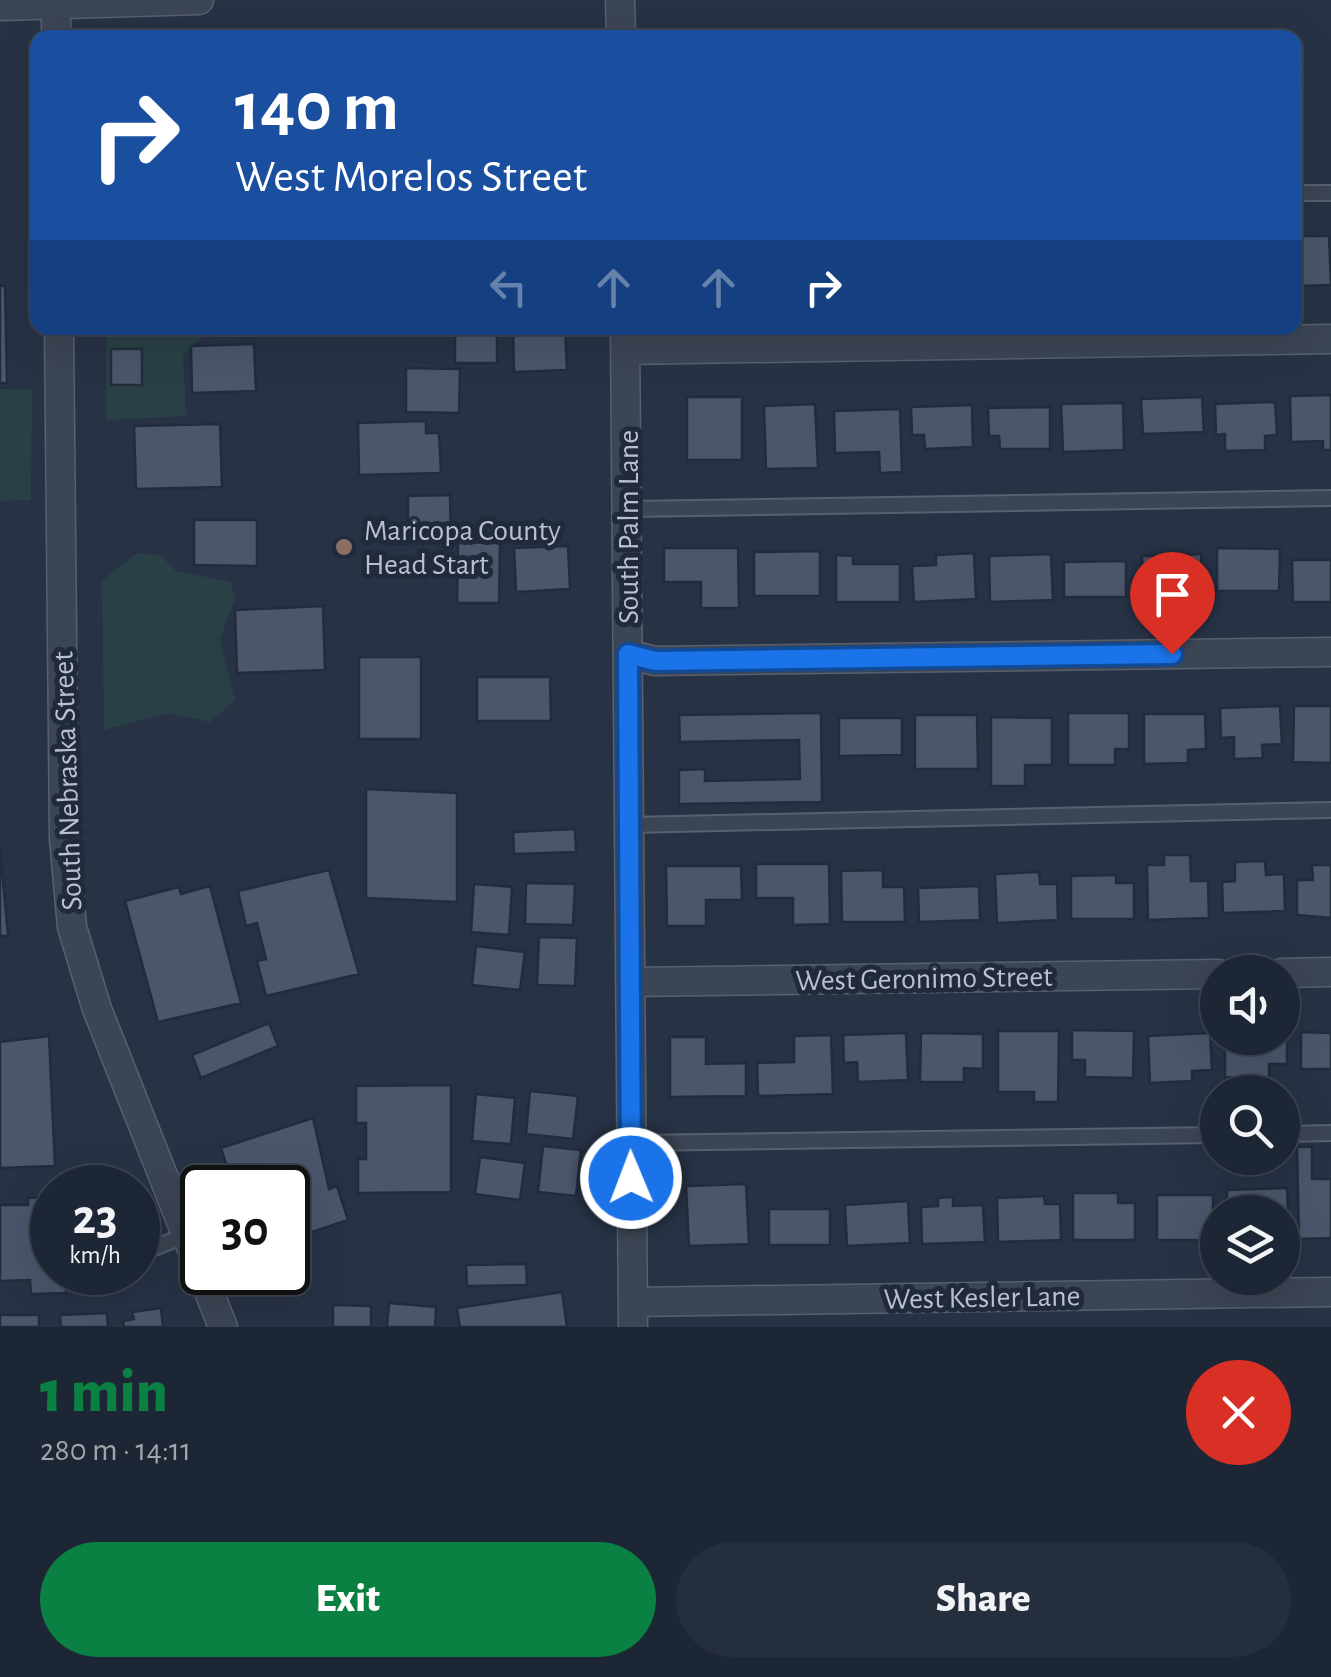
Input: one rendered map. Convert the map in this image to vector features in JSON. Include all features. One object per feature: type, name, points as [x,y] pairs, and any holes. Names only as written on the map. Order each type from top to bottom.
[{"type":"street","points":[[0,6],[198,0]]},
{"type":"street","points":[[620,0],[621,30]]},
{"type":"street","points":[[56,4],[56,30]]},
{"type":"street","name":"South Nebraska Street","points":[[59,335],[64,839],[72,927],[98,1009],[180,1217]]},
{"type":"street","points":[[626,339],[1331,339]]},
{"type":"street","name":"South Palm Lane","points":[[626,339],[633,1314]]},
{"type":"street","points":[[628,654],[655,661],[1331,652]]},
{"type":"street","points":[[1300,973],[1331,972]]},
{"type":"street","name":"West Geronimo Street","points":[[630,982],[1200,974]]},
{"type":"street","name":"West Kesler Lane","points":[[633,1314],[1331,1292]]},
{"type":"street","name":"South Nebraska Street","points":[[210,1295],[222,1327]]},
{"type":"lane","points":[[1302,194],[1331,192]]},
{"type":"lane","points":[[629,509],[1331,498]]},
{"type":"lane","points":[[629,825],[1331,810]]},
{"type":"lane","points":[[1300,1134],[1331,1133]]},
{"type":"lane","points":[[630,1143],[1200,1135]]},
{"type":"green space","points":[[107,335],[204,335],[183,355],[186,416],[106,420]]},
{"type":"green space","points":[[0,389],[32,389],[31,500],[0,501]]},
{"type":"green space","points":[[137,553],[160,555],[176,571],[231,582],[235,599],[220,639],[235,700],[210,722],[168,713],[104,730],[102,581]]},
{"type":"building","points":[[1302,236],[1329,236],[1331,285],[1302,286]]},
{"type":"building","points":[[0,286],[5,286],[7,383],[0,383]]},
{"type":"building","points":[[455,335],[497,335],[497,363],[455,363]]},
{"type":"building","points":[[513,335],[565,335],[567,370],[514,372]]},
{"type":"building","points":[[254,344],[256,391],[192,393],[191,346]]},
{"type":"building","points":[[111,349],[142,349],[142,385],[111,385]]},
{"type":"building","points":[[406,368],[460,369],[459,413],[406,412]]},
{"type":"building","points":[[1331,395],[1331,450],[1323,450],[1323,441],[1291,442],[1290,396]]},
{"type":"building","points":[[687,397],[742,397],[742,460],[687,460]]},
{"type":"building","points":[[1202,397],[1204,432],[1143,434],[1141,399]]},
{"type":"building","points":[[1275,402],[1277,435],[1265,436],[1265,450],[1225,451],[1225,434],[1216,435],[1215,404]]},
{"type":"building","points":[[1123,403],[1124,450],[1063,452],[1061,404]]},
{"type":"building","points":[[815,404],[818,468],[766,469],[764,406]]},
{"type":"building","points":[[972,405],[973,447],[925,449],[924,435],[912,435],[911,407]]},
{"type":"building","points":[[1050,407],[1050,449],[1000,449],[999,436],[989,436],[988,408]]},
{"type":"building","points":[[900,409],[902,472],[880,473],[879,452],[835,453],[834,411]]},
{"type":"building","points":[[426,421],[426,433],[439,433],[441,473],[359,475],[358,423]]},
{"type":"building","points":[[220,424],[222,487],[136,489],[134,426]]},
{"type":"building","points":[[450,495],[451,535],[408,536],[408,496]]},
{"type":"building","points":[[194,520],[257,520],[257,566],[194,565]]},
{"type":"building","points":[[458,542],[500,543],[499,603],[457,603]]},
{"type":"building","points":[[568,546],[570,589],[516,592],[514,548]]},
{"type":"building","points":[[664,548],[738,548],[739,608],[701,608],[701,582],[664,582]]},
{"type":"building","points":[[1217,548],[1280,549],[1279,591],[1217,591]]},
{"type":"building","points":[[820,551],[820,596],[754,596],[754,552]]},
{"type":"building","points":[[974,553],[976,599],[914,602],[912,566],[936,565],[936,555]]},
{"type":"building","points":[[1051,554],[1053,600],[990,602],[989,556]]},
{"type":"building","points":[[1201,554],[1203,603],[1144,605],[1142,556]]},
{"type":"building","points":[[836,555],[853,556],[853,564],[900,564],[900,602],[836,602]]},
{"type":"building","points":[[1292,560],[1331,560],[1331,602],[1293,602]]},
{"type":"building","points":[[1126,561],[1126,597],[1064,597],[1064,562]]},
{"type":"building","points":[[323,606],[325,670],[237,673],[235,610]]},
{"type":"building","points":[[359,657],[421,657],[421,739],[359,739]]},
{"type":"building","points":[[477,677],[550,677],[551,721],[477,721]]},
{"type":"building","points":[[1280,706],[1282,744],[1262,745],[1263,758],[1234,759],[1234,737],[1221,738],[1220,708]]},
{"type":"building","points":[[1294,706],[1331,706],[1331,763],[1293,762]]},
{"type":"building","points":[[821,713],[822,802],[679,804],[679,770],[705,769],[705,781],[800,779],[799,740],[680,742],[679,715]]},
{"type":"building","points":[[1068,713],[1129,713],[1129,749],[1115,749],[1115,765],[1068,765]]},
{"type":"building","points":[[1144,714],[1205,714],[1206,749],[1188,750],[1188,763],[1144,764]]},
{"type":"building","points":[[915,715],[977,715],[978,769],[915,769]]},
{"type":"building","points":[[991,717],[1052,718],[1052,765],[1025,765],[1025,786],[991,786]]},
{"type":"building","points":[[839,718],[902,718],[902,755],[839,756]]},
{"type":"building","points":[[366,789],[457,793],[457,902],[366,898]]},
{"type":"building","points":[[575,829],[576,852],[514,854],[513,832]]},
{"type":"building","points":[[0,847],[8,936],[0,936]]},
{"type":"building","points":[[1164,855],[1190,855],[1191,881],[1208,881],[1209,918],[1148,920],[1147,865],[1164,865]]},
{"type":"building","points":[[1265,861],[1266,875],[1284,874],[1285,911],[1223,913],[1222,882],[1235,881],[1235,862]]},
{"type":"building","points":[[756,864],[829,864],[830,924],[793,925],[793,898],[756,898]]},
{"type":"building","points":[[1312,865],[1331,865],[1331,918],[1297,915],[1297,880],[1313,880]]},
{"type":"building","points":[[666,866],[741,866],[742,900],[706,900],[706,926],[667,926]]},
{"type":"building","points":[[329,870],[359,974],[266,996],[257,961],[266,959],[257,923],[246,926],[238,891]]},
{"type":"building","points":[[883,870],[883,887],[904,887],[905,922],[842,922],[841,871]]},
{"type":"building","points":[[1039,872],[1040,884],[1057,884],[1058,920],[997,923],[995,874]]},
{"type":"building","points":[[1116,875],[1116,883],[1134,883],[1134,919],[1071,919],[1071,876]]},
{"type":"building","points":[[526,883],[575,884],[573,925],[525,924]]},
{"type":"building","points":[[474,884],[512,887],[509,935],[471,932]]},
{"type":"building","points":[[210,886],[241,1003],[158,1022],[125,901],[179,887],[181,894]]},
{"type":"building","points":[[979,886],[980,920],[919,922],[918,888]]},
{"type":"building","points":[[539,937],[577,938],[575,986],[537,985]]},
{"type":"building","points":[[476,946],[525,952],[520,990],[472,985]]},
{"type":"building","points":[[269,1023],[278,1046],[201,1078],[192,1055]]},
{"type":"building","points":[[1072,1030],[1134,1031],[1133,1078],[1085,1077],[1085,1060],[1072,1060]]},
{"type":"building","points":[[998,1031],[1059,1031],[1058,1102],[1034,1102],[1034,1092],[998,1092]]},
{"type":"building","points":[[1301,1032],[1331,1033],[1331,1069],[1301,1069]]},
{"type":"building","points":[[906,1033],[908,1080],[858,1082],[857,1062],[844,1063],[843,1035]]},
{"type":"building","points":[[921,1033],[983,1034],[983,1069],[964,1068],[964,1082],[920,1082]]},
{"type":"building","points":[[1200,1033],[1200,1055],[1211,1055],[1212,1070],[1192,1071],[1192,1081],[1150,1083],[1148,1036]]},
{"type":"building","points":[[831,1035],[833,1094],[758,1096],[757,1063],[794,1062],[794,1036]]},
{"type":"building","points":[[49,1036],[55,1165],[0,1168],[0,1042]]},
{"type":"building","points":[[670,1037],[706,1037],[706,1064],[746,1063],[746,1096],[670,1097]]},
{"type":"building","points":[[1225,1055],[1287,1055],[1287,1064],[1269,1064],[1269,1075],[1225,1075]]},
{"type":"building","points":[[451,1085],[451,1192],[358,1193],[358,1159],[366,1159],[366,1123],[356,1123],[356,1086]]},
{"type":"building","points":[[530,1091],[578,1096],[573,1139],[526,1134]]},
{"type":"building","points":[[476,1094],[515,1098],[511,1144],[472,1141]]},
{"type":"building","points":[[313,1118],[329,1189],[337,1186],[348,1220],[310,1233],[310,1165],[226,1165],[221,1148]]},
{"type":"building","points":[[543,1146],[581,1150],[576,1196],[538,1192]]},
{"type":"building","points":[[1300,1147],[1312,1147],[1312,1179],[1331,1179],[1331,1238],[1300,1239]]},
{"type":"building","points":[[480,1157],[525,1163],[520,1200],[475,1194]]},
{"type":"building","points":[[746,1184],[749,1244],[689,1246],[686,1186]]},
{"type":"building","points":[[1287,1188],[1287,1195],[1227,1195],[1227,1190]]},
{"type":"building","points":[[1073,1193],[1118,1193],[1118,1203],[1135,1203],[1135,1240],[1073,1240]]},
{"type":"building","points":[[1157,1195],[1200,1195],[1200,1240],[1157,1240]]},
{"type":"building","points":[[1044,1196],[1045,1204],[1060,1204],[1061,1240],[998,1242],[997,1198]]},
{"type":"building","points":[[953,1197],[953,1206],[983,1205],[985,1242],[922,1244],[921,1207],[938,1206],[938,1198]]},
{"type":"building","points":[[28,1198],[30,1280],[0,1281],[0,1205],[28,1205]]},
{"type":"building","points":[[908,1201],[910,1243],[847,1246],[845,1205]]},
{"type":"building","points":[[769,1209],[830,1209],[830,1245],[769,1245]]},
{"type":"building","points":[[526,1264],[527,1285],[467,1286],[466,1265]]},
{"type":"building","points":[[562,1292],[567,1327],[460,1327],[457,1308]]},
{"type":"building","points":[[389,1303],[436,1307],[435,1327],[387,1327]]},
{"type":"building","points":[[333,1305],[371,1306],[371,1327],[333,1327]]},
{"type":"building","points":[[161,1308],[163,1327],[124,1327],[123,1321],[134,1319],[132,1312]]},
{"type":"building","points":[[107,1313],[108,1327],[61,1327],[60,1315]]},
{"type":"building","points":[[0,1315],[39,1315],[39,1327],[0,1327]]},
{"type":"place","name":"Maricopa County Head Start","points":[[344,547]]},
{"type":"route","points":[[631,1178],[628,654],[655,661],[1172,654]]}]
